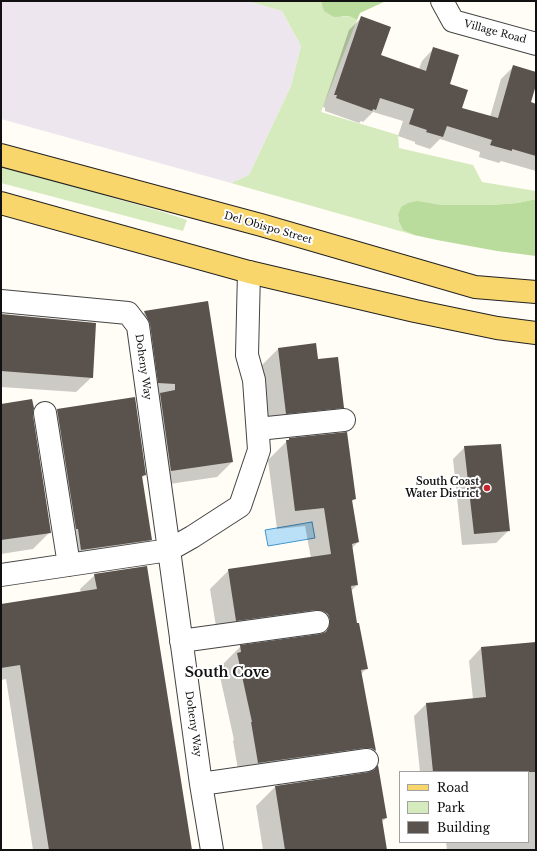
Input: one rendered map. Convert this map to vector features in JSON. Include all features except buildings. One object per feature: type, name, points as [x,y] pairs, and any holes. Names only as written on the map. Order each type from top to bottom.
[{"type":"main road","name":"Del Obispo Street","points":[[1,155],[261,225],[475,287],[536,292]]},
{"type":"main road","points":[[1,203],[249,272],[415,312],[497,328],[536,333]]},
{"type":"street","name":"Village Road","points":[[442,1],[453,21],[536,44]]},
{"type":"street","points":[[1,576],[169,550],[240,506],[259,450],[254,380],[247,355],[249,272]]},
{"type":"street","name":"Doheny Way","points":[[1,300],[128,313],[138,326],[201,784],[212,850]]},
{"type":"street","points":[[45,413],[69,565]]},
{"type":"street","points":[[258,429],[344,420]]},
{"type":"street","points":[[181,641],[318,622]]},
{"type":"street","points":[[201,784],[366,760]]},
{"type":"shaded area","points":[[1,1],[247,1],[282,11],[301,46],[291,86],[249,175],[231,183],[1,119]]},
{"type":"green space","points":[[247,1],[321,1],[322,5],[342,17],[349,16],[357,20],[321,112],[398,135],[399,148],[473,165],[482,182],[536,191],[536,199],[518,203],[491,205],[442,205],[428,203],[401,207],[398,214],[399,222],[403,230],[414,235],[231,183],[249,175],[291,86],[301,46],[282,11]]},
{"type":"green space","points":[[321,1],[386,1],[360,13],[357,20],[349,16],[334,17],[324,11]]},
{"type":"green space","points":[[1,166],[187,220],[183,231],[1,183]]},
{"type":"green space","points":[[536,199],[536,256],[497,251],[414,235],[403,230],[399,222],[398,214],[401,207],[408,203],[417,201],[442,205],[491,205],[518,203]]},
{"type":"water","points":[[312,522],[315,538],[268,546],[265,530]]},
{"type":"place","name":"South Coast Water District","points":[[487,488]]},
{"type":"district","name":"South Cove","points":[[227,673]]}]
